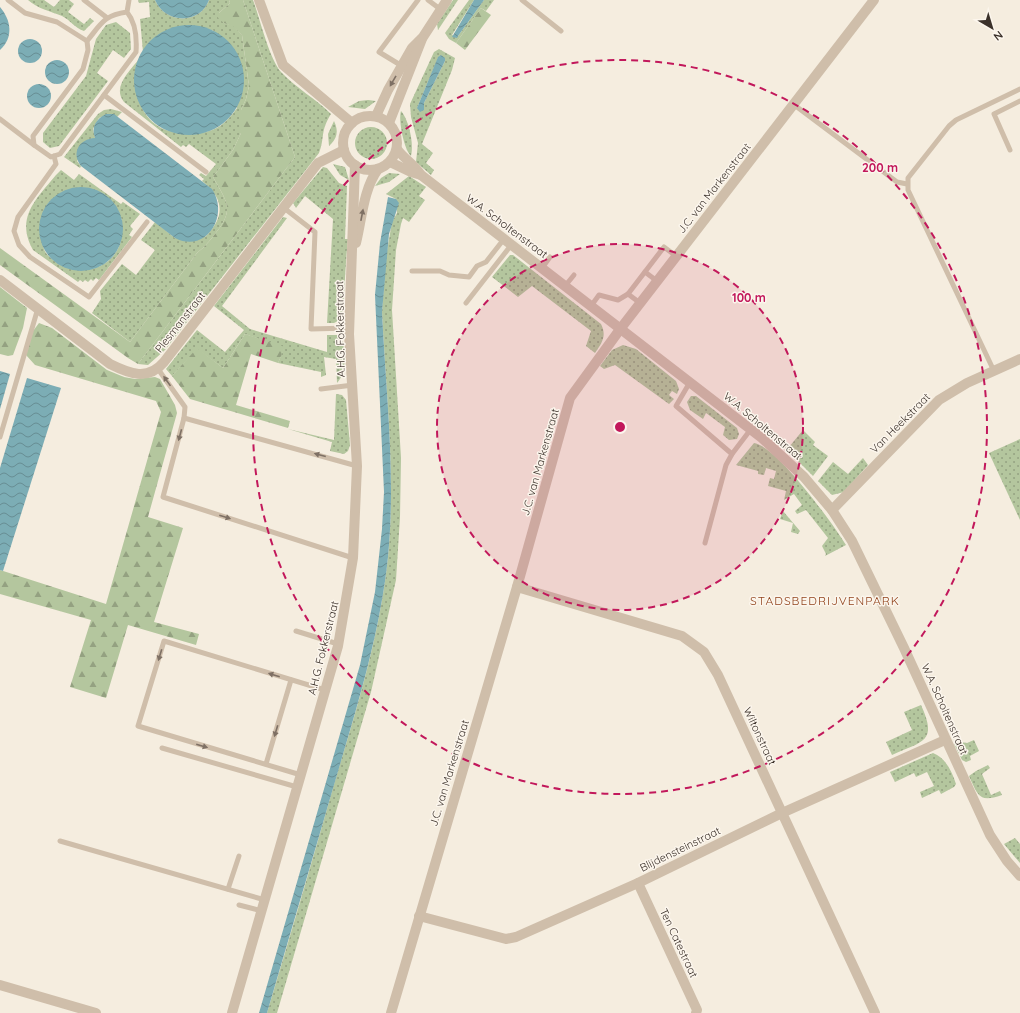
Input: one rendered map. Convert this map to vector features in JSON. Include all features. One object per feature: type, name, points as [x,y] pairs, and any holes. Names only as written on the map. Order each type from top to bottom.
[{"type":"street","points":[[259,0],[283,65],[352,123]]},
{"type":"street","points":[[389,123],[412,48],[423,38],[447,0]]},
{"type":"street","name":"J.C. van Markenstraat","points":[[391,1013],[517,587],[570,398],[640,303],[874,0]]},
{"type":"street","points":[[376,116],[388,90],[405,68]]},
{"type":"street","points":[[376,116],[389,123],[396,135],[397,150],[390,162],[378,169],[365,170],[355,166],[347,156],[344,150],[344,136],[352,123],[363,117],[376,116]]},
{"type":"street","name":"Plesmanstraat","points":[[0,280],[110,364],[124,371],[146,374],[158,369],[318,163],[344,150]]},
{"type":"street","name":"W.A. Scholtenstraat","points":[[397,150],[415,166],[420,175]]},
{"type":"street","name":"W.A. Scholtenstraat","points":[[390,162],[420,175],[751,429],[792,465],[832,510],[852,541],[904,648],[990,835],[1004,857],[1020,876]]},
{"type":"street","name":"A.H.G. Fokkerstraat","points":[[232,1013],[338,644],[353,558],[357,466],[350,328],[351,239],[355,166]]},
{"type":"street","name":"A.H.G. Fokkerstraat","points":[[352,253],[369,187],[378,169]]},
{"type":"street","name":"Van Heekstraat","points":[[832,510],[934,404],[955,390],[1020,359]]},
{"type":"street","name":"Wiltonstraat","points":[[517,587],[682,636],[693,642],[704,652],[718,675],[875,1013]]},
{"type":"street","name":"Blijdensteinstraat","points":[[419,916],[506,939],[516,937],[638,883],[782,813],[945,740]]},
{"type":"street","name":"Ten Catestraat","points":[[638,883],[697,1010],[696,1013]]},
{"type":"street","points":[[0,985],[96,1013]]},
{"type":"lane","points":[[8,0],[25,13],[57,22],[87,41]]},
{"type":"lane","points":[[84,0],[106,18]]},
{"type":"lane","points":[[0,119],[51,157],[60,154],[136,52],[133,20],[127,12],[129,0]]},
{"type":"lane","points":[[405,68],[379,52],[418,0]]},
{"type":"lane","points":[[428,0],[440,9]]},
{"type":"lane","points":[[522,0],[561,31]]},
{"type":"lane","points":[[34,145],[33,136],[83,69],[88,50],[87,41],[106,18],[114,14],[127,12]]},
{"type":"lane","points":[[994,371],[908,190],[907,184],[908,178],[949,126],[956,120],[1020,89]]},
{"type":"lane","points":[[104,95],[206,172]]},
{"type":"lane","points":[[1010,150],[994,114],[1020,101]]},
{"type":"lane","points":[[793,104],[897,182],[907,184]]},
{"type":"lane","points":[[54,156],[56,164],[18,217],[14,231],[19,245],[30,257],[89,298],[147,222]]},
{"type":"lane","points":[[284,208],[315,232],[311,329],[350,328]]},
{"type":"lane","points":[[412,271],[440,271],[449,275],[469,277],[477,266],[486,262],[508,242]]},
{"type":"lane","points":[[466,303],[508,242]]},
{"type":"lane","points":[[591,306],[599,295],[618,300],[628,294],[664,247],[676,256]]},
{"type":"lane","points":[[542,268],[550,258]]},
{"type":"lane","points":[[645,272],[657,281]]},
{"type":"lane","points":[[566,286],[574,276]]},
{"type":"lane","points":[[628,294],[640,303]]},
{"type":"lane","points":[[0,437],[38,308]]},
{"type":"lane","points":[[158,369],[184,407],[184,418],[163,497],[353,558]]},
{"type":"lane","points":[[690,382],[676,406],[732,454]]},
{"type":"lane","points":[[321,389],[353,386]]},
{"type":"lane","points":[[184,418],[357,466]]},
{"type":"lane","points":[[705,543],[726,465],[732,454],[751,429]]},
{"type":"lane","points":[[296,631],[338,644]]},
{"type":"lane","points":[[301,775],[138,726],[164,641],[325,690]]},
{"type":"lane","points":[[266,764],[291,680]]},
{"type":"lane","points":[[162,748],[297,787]]},
{"type":"lane","points":[[60,841],[265,900]]},
{"type":"lane","points":[[228,890],[239,856]]},
{"type":"lane","points":[[239,905],[262,911]]},
{"type":"green space","points":[[28,0],[44,0],[54,7],[60,0],[69,0],[74,4],[68,12],[84,24],[90,18],[94,21],[84,31],[62,16],[40,8]]},
{"type":"green space","points":[[138,0],[155,0],[166,14],[182,18],[191,17],[198,14],[205,8],[209,0],[229,0],[230,3],[219,13],[224,23],[234,26],[242,35],[249,86],[246,99],[241,110],[241,133],[233,150],[213,177],[226,204],[226,216],[218,230],[197,253],[130,342],[92,313],[101,299],[100,291],[122,264],[136,275],[155,250],[141,240],[155,222],[175,238],[205,237],[212,230],[219,215],[220,208],[215,195],[202,181],[204,179],[199,175],[201,173],[206,176],[216,164],[189,144],[186,147],[183,145],[181,147],[124,102],[120,91],[123,80],[139,59],[136,79],[139,100],[143,110],[156,125],[168,131],[194,133],[215,129],[221,126],[237,108],[214,31],[194,26],[175,28],[158,37],[143,52],[140,19],[150,17],[149,2],[139,3]]},
{"type":"green space","points":[[229,0],[243,0],[295,157],[138,364],[0,265],[0,248],[130,342],[197,253],[206,245],[218,230],[226,216],[227,209],[224,198],[213,177],[233,150],[241,133],[241,110],[246,99],[249,86],[242,35],[234,27],[224,23],[218,18],[219,13],[230,3]]},
{"type":"green space","points":[[243,0],[253,0],[269,48],[281,72],[331,114],[325,125],[319,153],[165,350],[148,365],[138,364],[295,157]]},
{"type":"green space","points":[[453,0],[458,0],[438,30],[437,24]]},
{"type":"green space","points":[[469,0],[474,0],[452,35],[458,36],[484,0],[494,0],[486,11],[481,8],[456,43],[449,39],[445,33]]},
{"type":"green space","points":[[481,8],[491,15],[465,50],[456,43]]},
{"type":"green space","points":[[116,22],[130,33],[131,49],[124,58],[113,50],[97,73],[108,81],[59,146],[50,148],[43,142],[43,133],[86,76],[96,39],[106,25]]},
{"type":"green space","points":[[439,49],[455,58],[452,70],[422,144],[433,153],[426,163],[434,170],[431,175],[416,162],[418,143],[411,117],[410,104],[434,52]],"holes":[[[441,55],[445,61],[424,103],[417,108],[438,58]]]},
{"type":"green space","points":[[359,101],[376,101],[365,109],[348,107]]},
{"type":"green space","points":[[111,109],[122,112],[117,117],[109,114],[99,118],[93,129],[95,138],[77,161],[81,166],[80,168],[64,157],[98,114],[104,110]]},
{"type":"green space","points":[[401,111],[410,132],[412,145],[411,156],[408,153],[402,135],[400,121]]},
{"type":"green space","points":[[334,121],[337,131],[334,141],[329,146],[328,134]]},
{"type":"green space","points":[[368,127],[374,127],[384,134],[387,143],[386,149],[380,156],[374,159],[368,159],[358,152],[355,146],[355,140],[362,130]]},
{"type":"green space","points":[[333,164],[345,167],[349,180],[340,175]]},
{"type":"green space","points":[[323,167],[327,168],[339,183],[347,186],[345,239],[348,239],[343,309],[342,319],[334,323],[327,323],[333,219],[305,196],[296,208],[293,203]]},
{"type":"green space","points":[[61,170],[74,180],[79,174],[121,204],[123,202],[140,214],[130,226],[133,229],[129,235],[132,237],[99,280],[96,278],[93,281],[91,279],[88,282],[85,280],[83,282],[80,280],[78,282],[33,250],[28,239],[26,228],[30,210],[41,192]],"holes":[[[62,192],[122,219],[122,235],[120,244],[115,253],[101,266],[93,269],[84,270],[65,267],[49,256],[43,247],[44,212],[48,204]]]},
{"type":"green space","points":[[389,173],[400,174],[389,182],[375,186],[381,178]]},
{"type":"green space","points":[[409,176],[426,187],[419,196],[425,200],[409,222],[403,218],[396,250],[392,310],[401,458],[400,517],[396,580],[371,692],[277,1013],[267,1013],[367,670],[374,642],[384,586],[390,526],[391,465],[382,312],[386,257],[392,222],[397,213],[396,199],[386,194]]},
{"type":"green space","points":[[283,217],[287,218],[222,306],[250,329],[327,352],[327,335],[339,335],[345,352],[343,373],[340,379],[337,383],[336,359],[324,357],[326,375],[321,377],[321,372],[278,363],[284,348],[245,334],[223,368],[197,349],[172,376],[166,369],[197,330],[225,352],[244,330],[214,306]]},
{"type":"green space","points":[[510,255],[513,255],[601,324],[604,336],[595,353],[586,346],[591,331],[532,286],[518,297],[492,277]]},
{"type":"green space","points":[[0,287],[27,308],[23,328],[13,355],[8,356],[0,354]]},
{"type":"green space","points":[[39,323],[52,328],[107,370],[124,377],[135,379],[155,377],[160,379],[175,405],[177,413],[148,517],[183,528],[154,622],[199,634],[196,645],[128,625],[106,698],[70,687],[91,620],[0,594],[0,570],[106,604],[161,412],[156,401],[35,365],[26,355],[33,331]]},
{"type":"green space","points":[[245,334],[285,347],[278,363],[251,354],[236,405],[290,421],[288,428],[190,399],[172,376],[197,348],[223,368]]},
{"type":"green space","points":[[623,345],[636,349],[676,381],[679,389],[677,394],[672,391],[669,395],[674,399],[669,404],[615,365],[604,369],[600,366],[612,350]]},
{"type":"green space","points":[[336,394],[342,395],[346,400],[350,445],[348,451],[344,454],[330,451],[332,442],[288,429],[334,440]]},
{"type":"green space","points":[[691,396],[696,396],[737,428],[739,434],[737,439],[729,440],[723,435],[725,427],[706,413],[703,419],[690,410],[687,402]]},
{"type":"green space","points":[[803,430],[815,442],[813,445],[828,456],[813,476],[783,446],[785,444],[789,447]]},
{"type":"green space","points":[[1020,439],[1020,520],[989,453]]},
{"type":"green space","points":[[754,443],[764,447],[790,471],[817,504],[846,545],[825,556],[826,554],[822,546],[828,538],[806,510],[797,514],[795,511],[802,505],[794,494],[784,500],[786,491],[768,486],[770,478],[774,479],[776,471],[766,468],[764,475],[758,474],[758,471],[736,465]]},
{"type":"green space","points":[[863,458],[868,465],[844,492],[832,495],[818,481],[833,462],[848,474]]},
{"type":"green space","points":[[783,511],[800,531],[798,534],[791,532],[793,523],[780,519]]},
{"type":"green space","points":[[921,705],[928,726],[924,739],[919,743],[892,755],[886,742],[912,730],[904,712]]},
{"type":"green space","points":[[974,740],[979,751],[970,756],[971,760],[966,762],[962,760],[954,744],[961,742],[967,743]]},
{"type":"green space","points":[[933,753],[942,758],[948,766],[956,784],[954,787],[941,794],[939,790],[922,798],[920,792],[934,786],[927,772],[916,777],[914,773],[895,782],[890,772]]},
{"type":"green space","points":[[988,765],[990,768],[982,774],[991,795],[1000,791],[1002,795],[984,798],[977,793],[969,776]]},
{"type":"green space","points":[[1015,838],[1020,844],[1020,863],[1004,844]]},
{"type":"water","points":[[155,0],[209,0],[205,8],[198,14],[191,17],[182,18],[166,14]]},
{"type":"water","points":[[474,0],[484,0],[457,38],[452,37]]},
{"type":"water","points":[[0,7],[9,23],[9,34],[0,50]]},
{"type":"water","points":[[189,25],[200,26],[210,30],[228,41],[239,59],[243,69],[243,91],[239,101],[228,119],[210,130],[200,134],[189,135],[178,134],[168,130],[150,119],[139,101],[135,91],[134,80],[135,69],[139,59],[150,41],[168,30],[178,26]]},
{"type":"water","points":[[30,39],[35,40],[41,46],[41,56],[35,62],[30,63],[25,62],[19,56],[18,51],[19,46],[25,40]]},
{"type":"water","points":[[441,55],[445,58],[445,61],[424,103],[424,110],[420,112],[417,108],[438,57]]},
{"type":"water","points":[[57,60],[62,61],[68,67],[68,77],[62,83],[57,84],[52,83],[46,77],[45,72],[46,67],[52,61]]},
{"type":"water","points":[[39,84],[44,85],[50,91],[50,101],[44,107],[39,108],[34,107],[28,101],[27,96],[28,91],[34,85]]},
{"type":"water","points":[[106,114],[114,114],[212,189],[217,200],[218,210],[216,221],[212,230],[205,237],[196,241],[186,242],[175,238],[81,166],[77,156],[78,148],[85,141],[95,138],[95,124]]},
{"type":"water","points":[[81,187],[89,188],[104,194],[116,206],[122,221],[122,237],[116,252],[104,264],[89,270],[81,271],[73,270],[58,264],[46,252],[40,237],[39,229],[40,221],[46,206],[58,194],[73,188]]},
{"type":"water","points":[[388,197],[396,199],[399,203],[389,234],[382,312],[391,465],[390,526],[384,586],[373,644],[351,729],[267,1013],[259,1013],[360,665],[375,592],[382,529],[384,492],[375,295],[380,243]]},
{"type":"water","points":[[0,371],[10,374],[0,409]]},
{"type":"water","points":[[27,378],[61,388],[3,571],[0,570],[0,468]]},
{"type":"district","name":"STADSBEDRIJVENPARK","points":[[825,601]]}]
